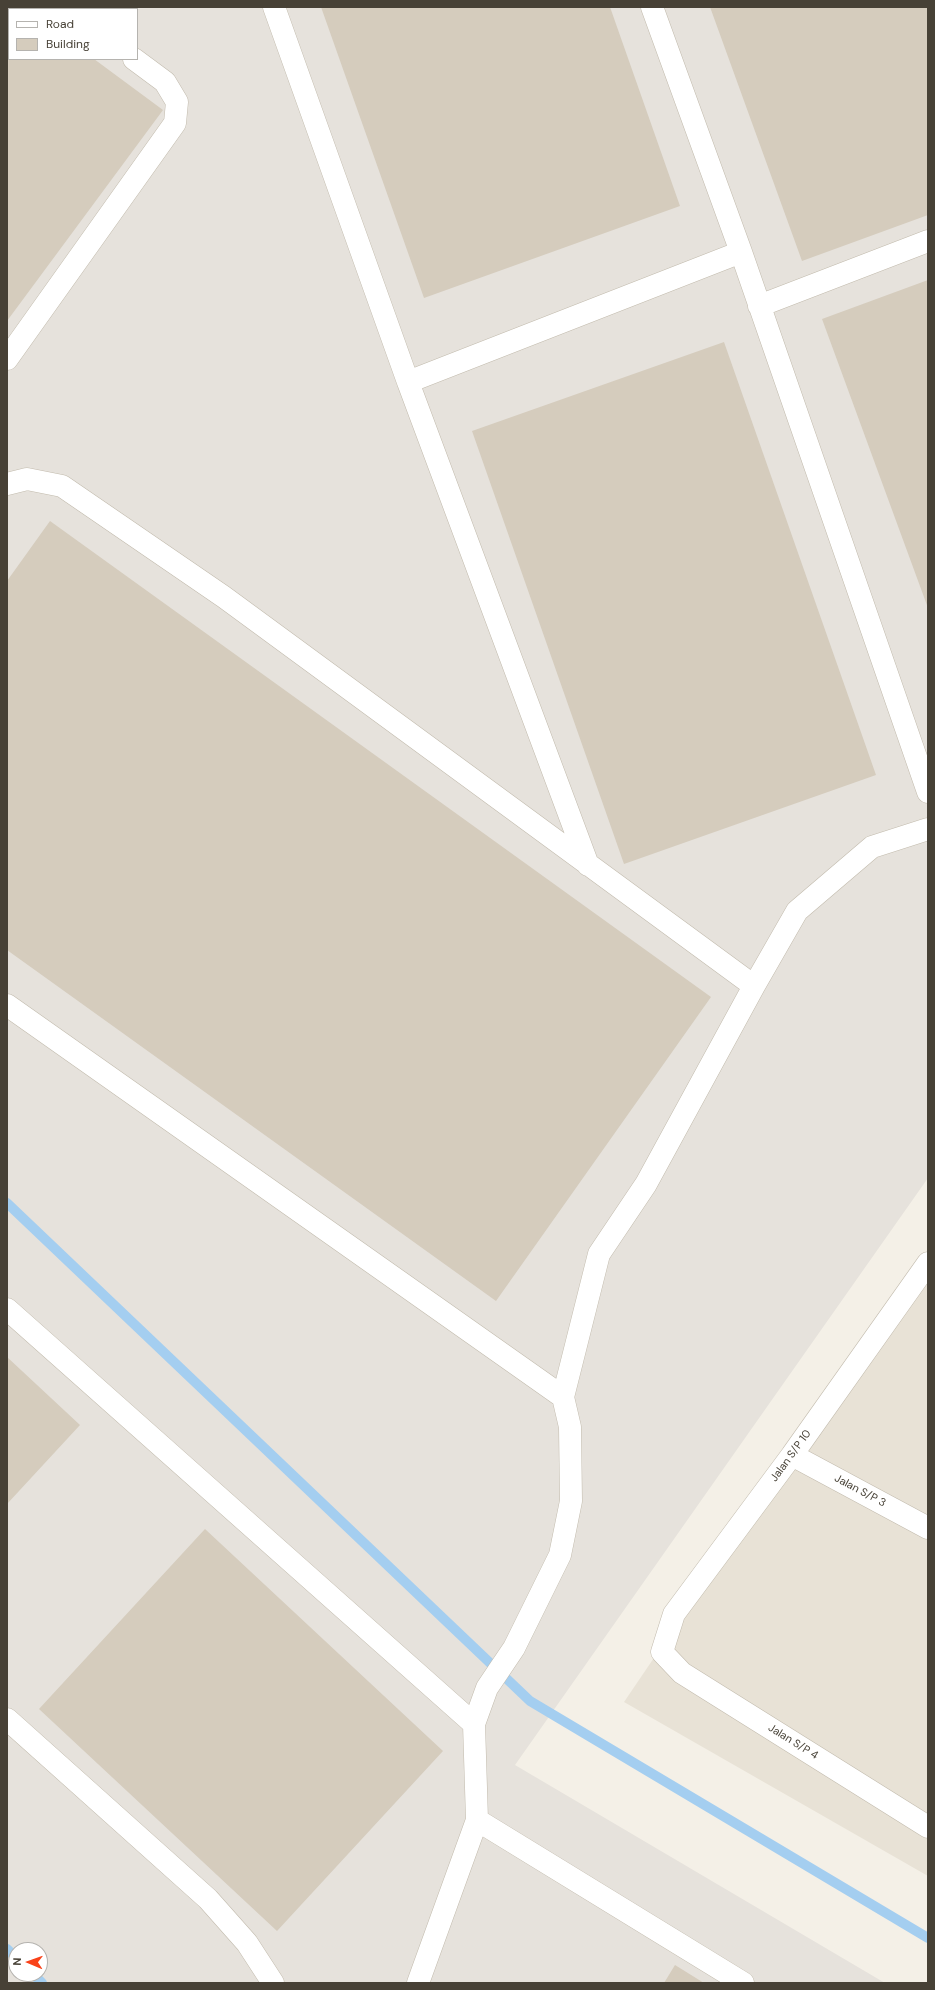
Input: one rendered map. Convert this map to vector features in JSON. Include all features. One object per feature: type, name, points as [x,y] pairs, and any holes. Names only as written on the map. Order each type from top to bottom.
[{"type":"street","points":[[274,7],[408,382],[588,865]]},
{"type":"street","points":[[652,7],[741,252],[928,792]]},
{"type":"street","points":[[7,359],[175,123],[177,102],[165,82],[135,60]]},
{"type":"street","points":[[759,306],[928,241]]},
{"type":"street","points":[[408,382],[741,252]]},
{"type":"street","points":[[7,484],[27,479],[62,486],[224,597],[754,986]]},
{"type":"street","points":[[418,1983],[477,1820],[474,1724],[487,1688],[514,1648],[560,1555],[571,1501],[570,1427],[563,1397],[599,1254],[646,1184],[754,986],[797,912],[872,847],[928,829]]},
{"type":"street","points":[[7,1005],[563,1397]]},
{"type":"street","name":"Jalan S/P 10","points":[[662,1652],[674,1614],[792,1454],[928,1263]]},
{"type":"street","points":[[7,1309],[474,1724]]},
{"type":"street","name":"Jalan S/P 3","points":[[792,1454],[928,1528]]},
{"type":"street","name":"Jalan S/P 4","points":[[662,1652],[682,1673],[928,1827]]},
{"type":"street","points":[[7,1719],[208,1899],[247,1943],[273,1983]]},
{"type":"street","points":[[477,1820],[743,1983]]},
{"type":"shaded area","points":[[7,7],[928,7],[928,1178],[515,1765],[885,1983],[7,1983]]},
{"type":"shaded area","points":[[928,1254],[928,1876],[624,1702]]},
{"type":"building","points":[[7,7],[25,7],[26,8],[8,8],[8,60],[95,60],[163,110],[7,321]]},
{"type":"building","points":[[321,7],[610,7],[680,206],[424,298]]},
{"type":"building","points":[[710,7],[928,7],[928,215],[802,261]]},
{"type":"building","points":[[928,280],[928,608],[822,319]]},
{"type":"building","points":[[724,342],[876,775],[624,864],[472,431]]},
{"type":"building","points":[[50,521],[711,997],[496,1301],[7,950],[7,581]]},
{"type":"building","points":[[7,1357],[80,1425],[7,1504]]},
{"type":"building","points":[[205,1529],[443,1751],[277,1931],[39,1709]]},
{"type":"building","points":[[675,1965],[704,1983],[664,1983]]},
{"type":"waterway","points":[[7,1203],[530,1701],[928,1938]]}]
